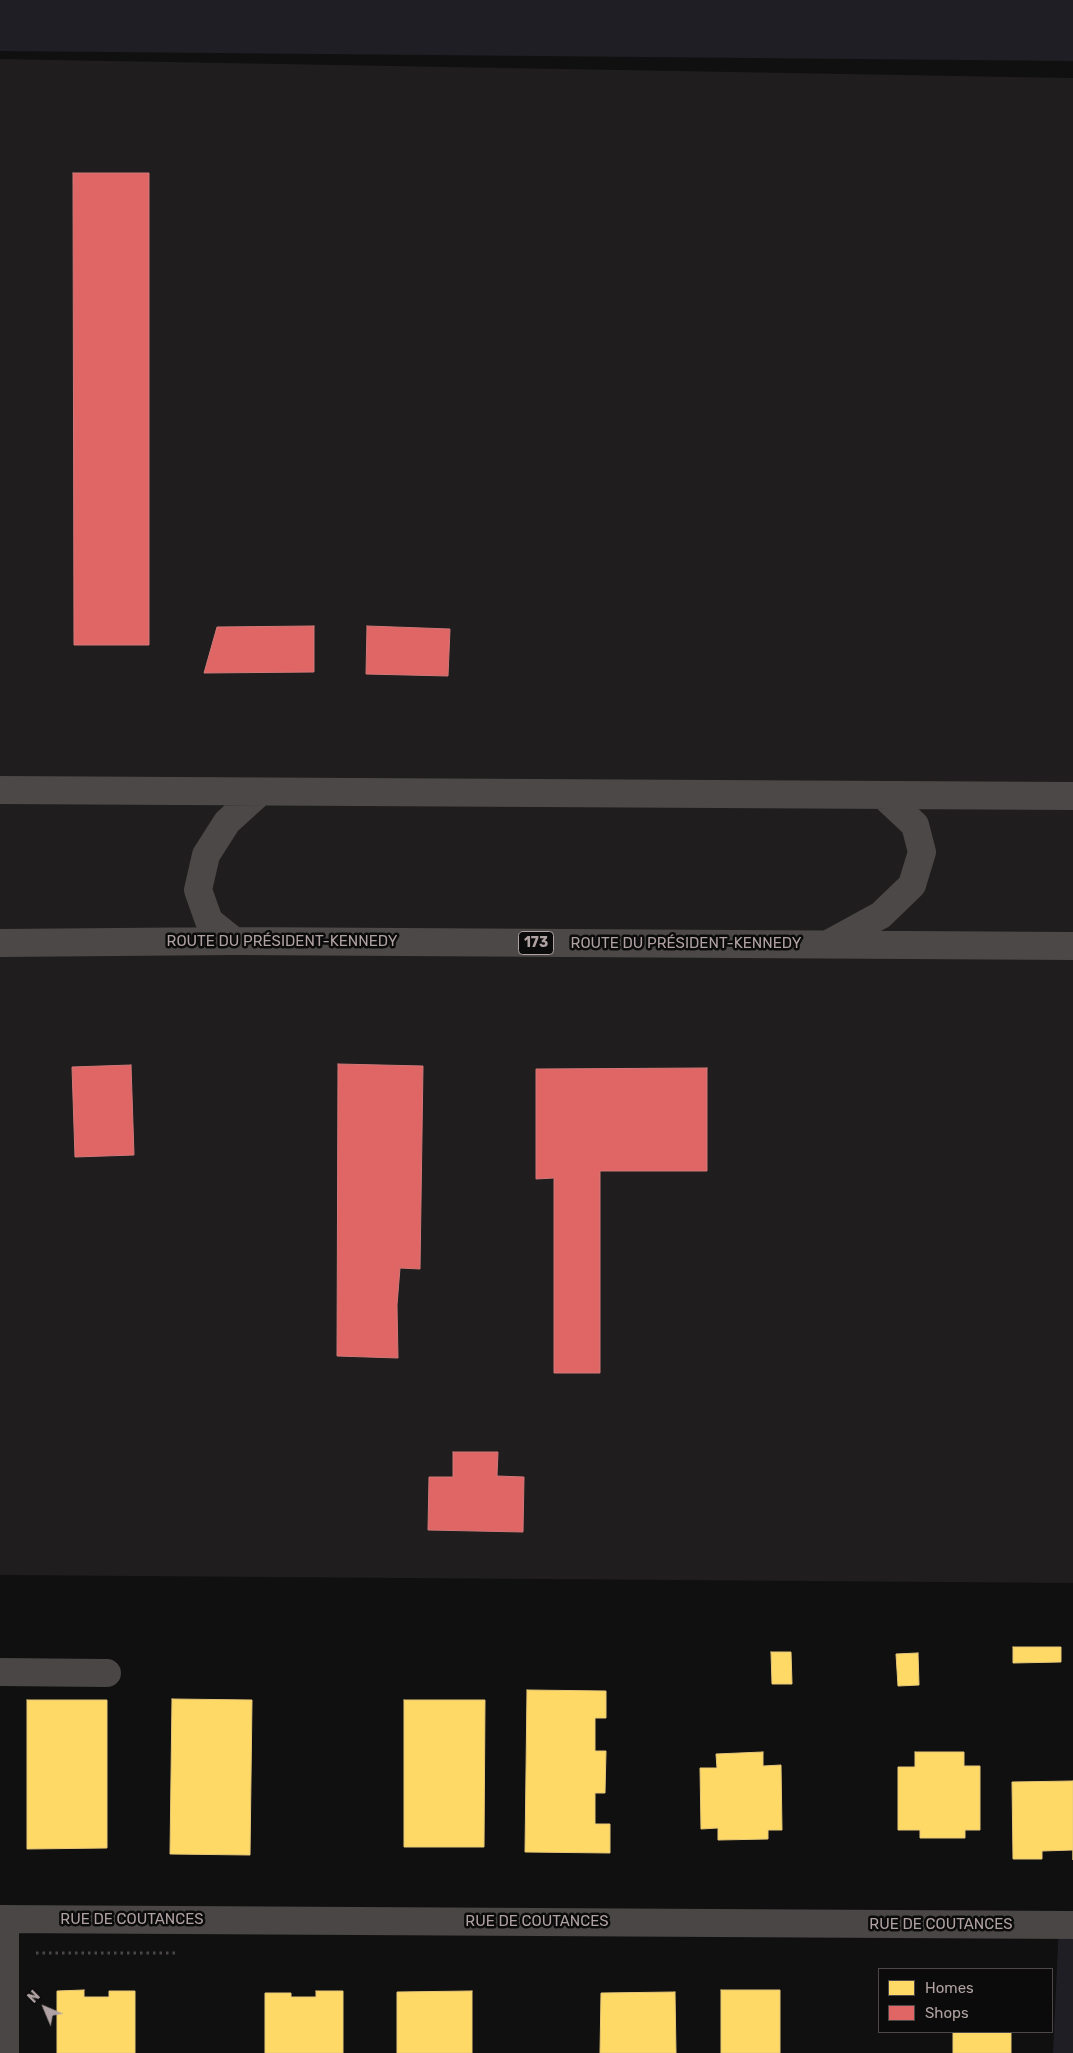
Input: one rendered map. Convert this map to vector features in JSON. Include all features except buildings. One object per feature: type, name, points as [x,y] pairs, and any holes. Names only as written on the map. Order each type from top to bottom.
[{"type":"main road","points":[[0,790],[1073,796]]},
{"type":"main road","points":[[234,941],[209,921],[198,890],[206,855],[227,822],[260,792]]},
{"type":"main road","points":[[827,945],[881,915],[912,885],[922,852],[915,824],[883,795]]},
{"type":"main road","name":"ROUTE DU PRÉSIDENT-KENNEDY","points":[[0,943],[234,941],[1073,946]]},
{"type":"street","points":[[0,1672],[107,1673]]},
{"type":"street","points":[[2,1919],[5,2053]]},
{"type":"street","name":"RUE DE COUTANCES","points":[[2,1919],[1073,1925]]},
{"type":"shaded area","points":[[0,0],[1073,0],[1073,61],[0,51]]},
{"type":"shaded area","points":[[0,59],[1073,78],[1073,1583],[0,1575]]},
{"type":"shaded area","points":[[1059,1925],[1073,1925],[1073,2053],[1053,2053]]}]
